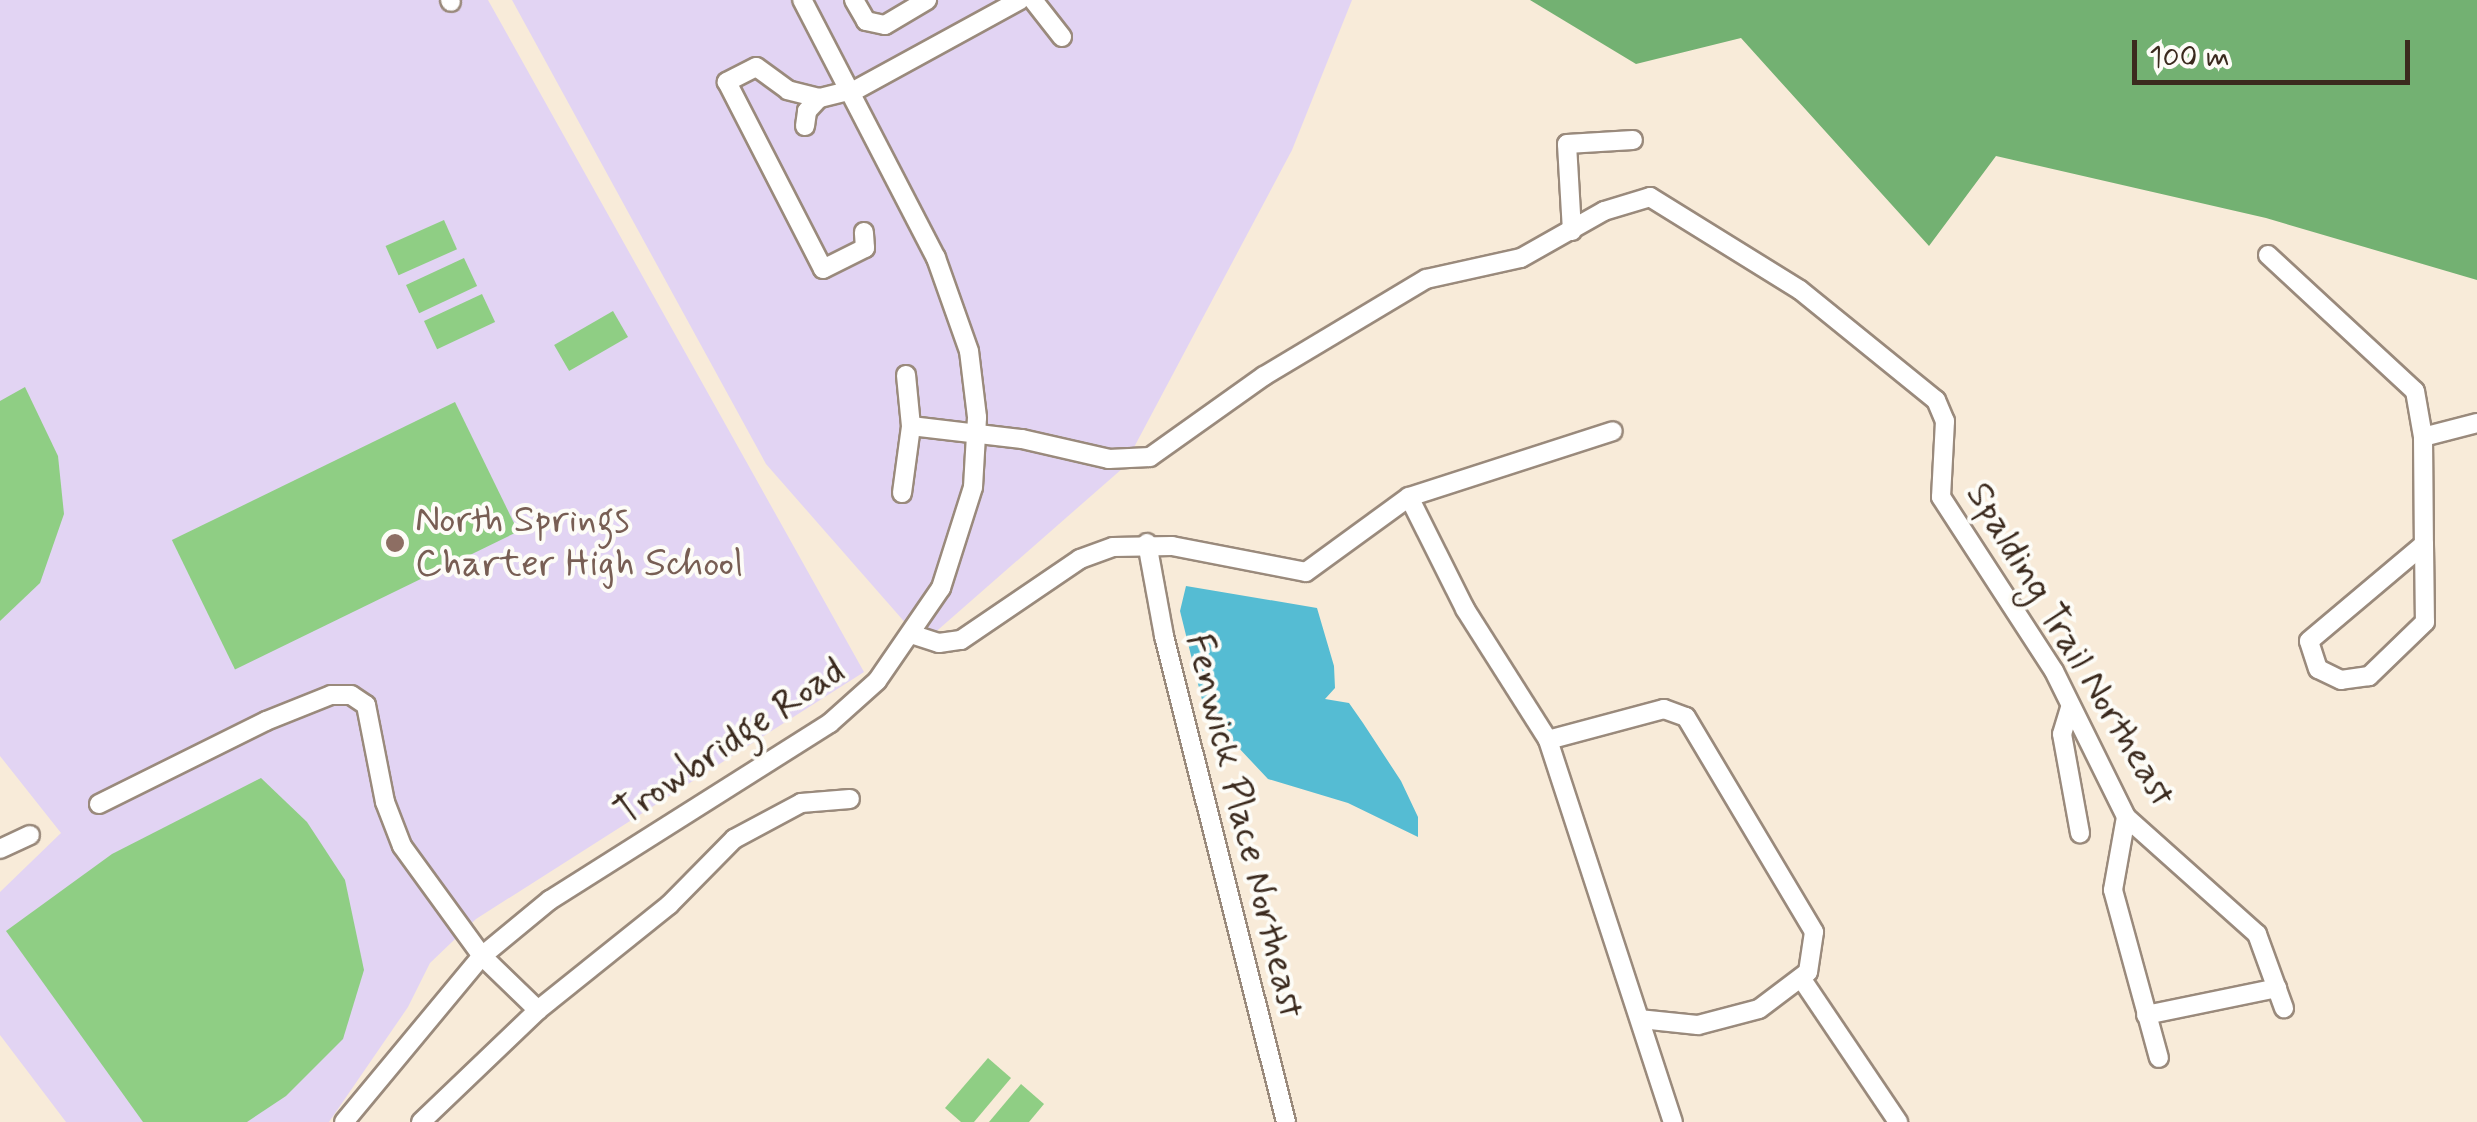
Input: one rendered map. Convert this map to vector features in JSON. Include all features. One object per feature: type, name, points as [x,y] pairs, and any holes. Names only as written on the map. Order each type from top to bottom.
[{"type":"street","name":"Trowbridge Road","points":[[344,1122],[482,956],[550,900],[830,723],[877,681],[914,635],[961,536],[977,433],[969,351],[950,288],[802,0]]},
{"type":"street","points":[[854,0],[866,21],[885,25],[927,0]]},
{"type":"street","points":[[864,232],[865,248],[823,269],[727,82],[756,67],[788,90],[820,98],[849,92],[1020,0]]},
{"type":"street","points":[[1033,0],[1062,36]]},
{"type":"street","points":[[806,126],[807,112],[820,98]]},
{"type":"street","points":[[1572,231],[1567,144],[1633,140]]},
{"type":"street","name":"Spalding Trail Northeast","points":[[912,426],[977,433],[1108,459],[1150,457],[1264,376],[1426,279],[1521,258],[1604,211],[1650,197],[1800,290],[1936,400],[1945,421],[1941,497],[2054,671],[2126,817],[2257,934],[2284,1008]]},
{"type":"street","points":[[2268,255],[2415,391],[2423,437],[2425,622],[2370,676],[2341,680],[2318,669],[2309,641],[2424,544]]},
{"type":"street","points":[[902,493],[912,426],[906,375]]},
{"type":"street","points":[[2423,437],[2477,423]]},
{"type":"street","points":[[914,635],[939,643],[961,640],[1080,559],[1148,543],[1306,572],[1409,496],[1613,430]]},
{"type":"street","points":[[1409,496],[1465,609],[1548,740],[1673,1122]]},
{"type":"street","name":"Fenwick Place Northeast","points":[[1148,543],[1164,636],[1286,1122]]},
{"type":"street","points":[[99,804],[266,720],[331,695],[351,695],[366,705],[386,802],[402,846],[482,956],[538,1010]]},
{"type":"street","points":[[2070,708],[2062,734],[2080,834]]},
{"type":"street","points":[[1548,740],[1664,709],[1686,717],[1814,932],[1813,963],[1801,978],[1731,1022],[1640,1019]]},
{"type":"street","points":[[420,1122],[538,1010],[670,905],[734,839],[801,803],[850,799]]},
{"type":"street","points":[[2126,817],[2113,890],[2159,1058]]},
{"type":"street","points":[[0,850],[30,834]]},
{"type":"street","points":[[1801,978],[1898,1122]]},
{"type":"street","points":[[2146,1015],[2277,988]]},
{"type":"shaded area","name":"North Springs Charter High School","points":[[0,0],[488,0],[864,672],[476,919],[430,963],[408,1007],[329,1122],[66,1122],[0,1035],[0,892],[61,833],[0,756]]},
{"type":"shaded area","points":[[512,0],[1352,0],[1292,150],[1123,468],[923,643],[766,464]]},
{"type":"green space","points":[[1530,0],[2477,0],[2477,280],[2266,218],[1996,156],[1929,246],[1741,38],[1636,64]]},
{"type":"green space","points":[[444,220],[457,249],[399,275],[386,246]]},
{"type":"green space","points":[[464,258],[477,286],[419,313],[406,285]]},
{"type":"green space","points":[[482,294],[495,322],[437,349],[424,321]]},
{"type":"green space","points":[[613,311],[628,337],[569,371],[554,345]]},
{"type":"green space","points":[[25,387],[58,456],[64,514],[40,583],[0,621],[0,401]]},
{"type":"green space","points":[[455,402],[518,531],[235,670],[172,540]]},
{"type":"green space","points":[[261,778],[307,822],[345,880],[364,970],[343,1039],[286,1096],[247,1122],[143,1122],[6,931],[112,854]]},
{"type":"green space","points":[[988,1058],[1011,1078],[974,1122],[961,1122],[945,1108]]},
{"type":"green space","points":[[1021,1084],[1044,1104],[1029,1122],[989,1122]]},
{"type":"water","points":[[1186,586],[1317,608],[1334,666],[1335,688],[1325,699],[1349,703],[1363,723],[1401,781],[1418,817],[1418,837],[1348,803],[1268,779],[1205,712],[1180,611]]},
{"type":"place","name":"North Springs Charter High School","points":[[395,543]]}]
